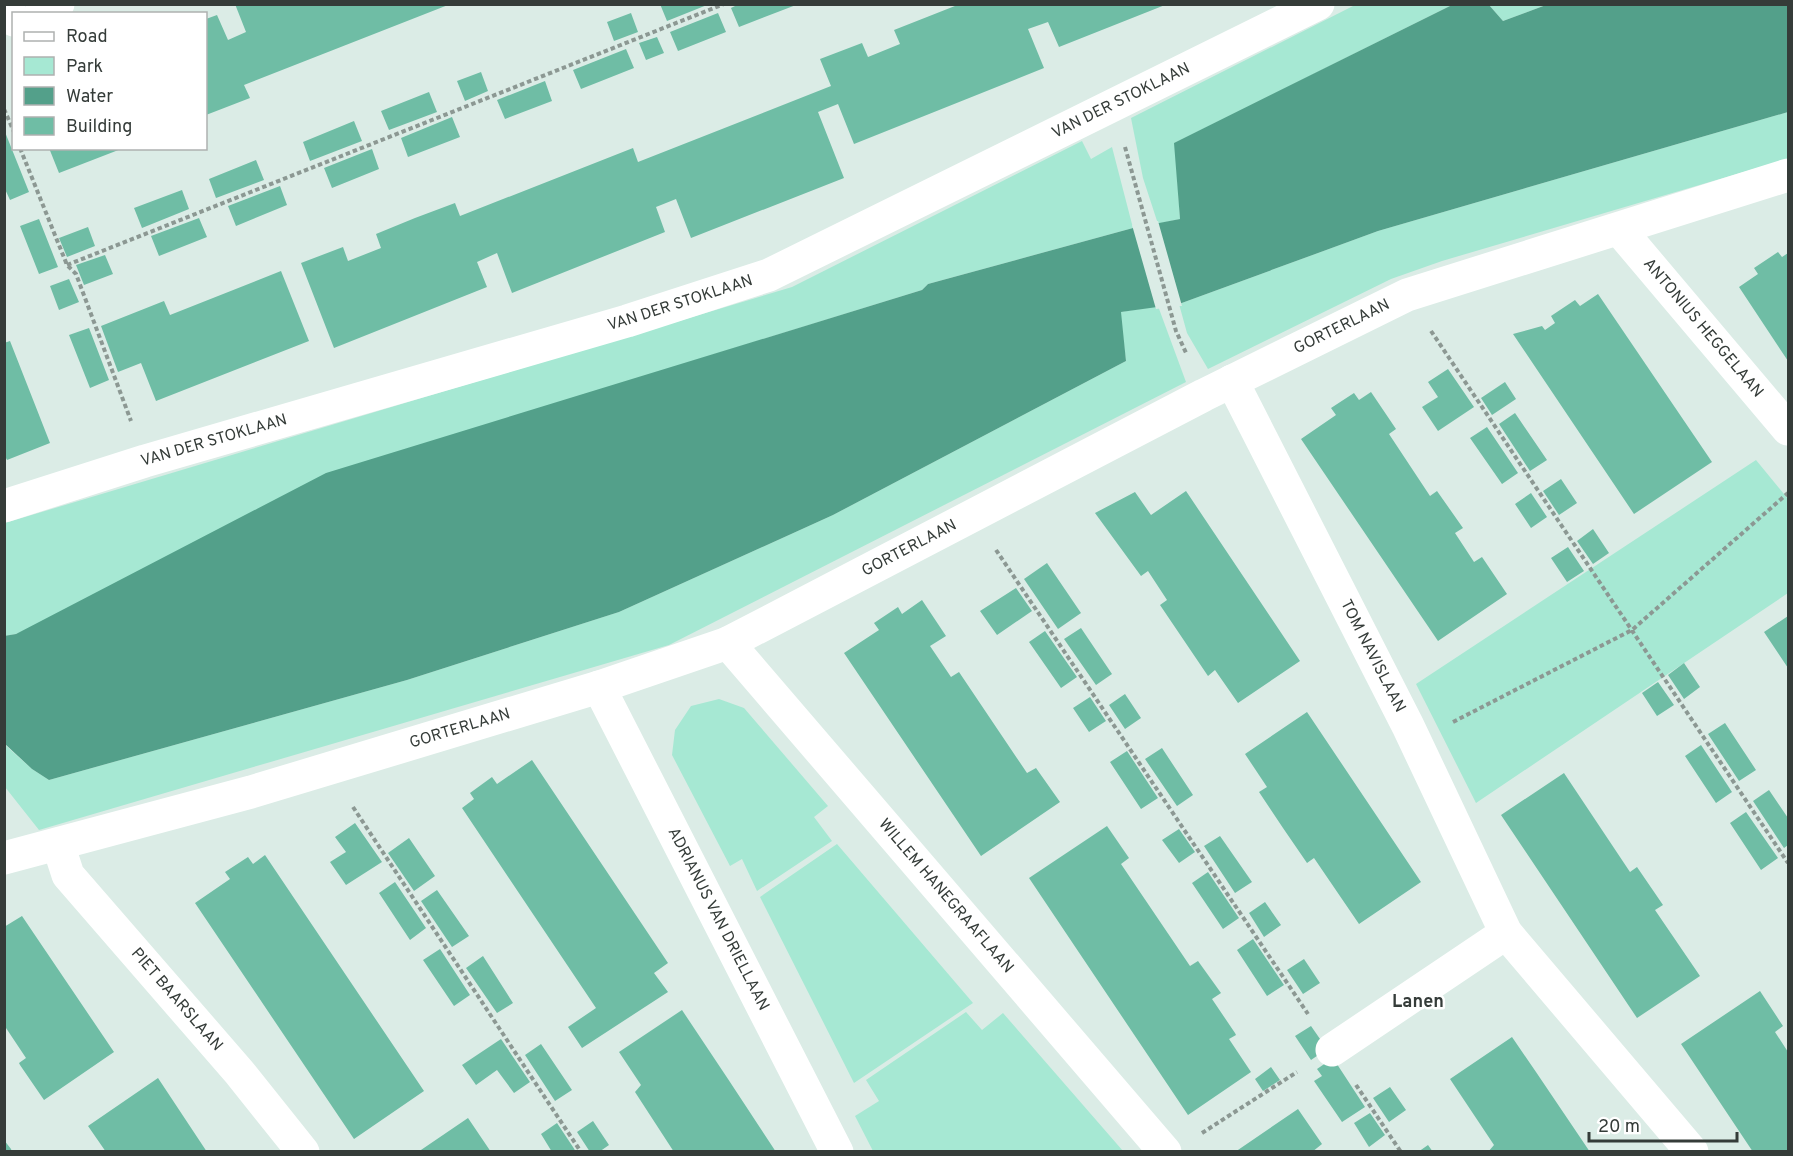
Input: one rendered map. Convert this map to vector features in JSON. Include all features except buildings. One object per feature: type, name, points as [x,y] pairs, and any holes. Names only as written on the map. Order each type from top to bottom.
[{"type":"street","points":[[44,12],[58,4]]},
{"type":"street","name":"VAN DER STOKLAAN","points":[[4,506],[146,461],[627,321],[769,275],[1318,4]]},
{"type":"street","name":"GORTERLAAN","points":[[4,858],[328,769],[599,687],[728,643],[1232,381],[1407,295],[1788,175]]},
{"type":"street","name":"ANTONIUS HEGGELAAN","points":[[1620,229],[1788,429]]},
{"type":"street","name":"TOM NAVISLAAN","points":[[1232,381],[1415,741],[1506,933],[1692,1152]]},
{"type":"street","name":"WILLEM HANEGRAAFLAAN","points":[[728,643],[1179,1145]]},
{"type":"street","name":"ADRIANUS VAN DRIELLAAN","points":[[599,687],[837,1152]]},
{"type":"street","name":"PIET BAARSLAAN","points":[[58,844],[68,875],[239,1072],[303,1152]]},
{"type":"street","points":[[1332,1050],[1506,933]]},
{"type":"path","points":[[67,265],[724,4]]},
{"type":"path","points":[[4,109],[12,127]]},
{"type":"path","points":[[21,150],[67,265],[76,274],[146,461]]},
{"type":"path","points":[[1136,184],[1176,331]]},
{"type":"path","points":[[1407,295],[1788,863]]},
{"type":"path","points":[[1415,741],[1632,630],[1788,493]]},
{"type":"path","points":[[974,516],[1401,1152]]},
{"type":"path","points":[[328,769],[581,1152]]},
{"type":"path","points":[[1179,1145],[1332,1050]]},
{"type":"green space","points":[[1355,5],[1452,5],[1175,143],[1180,219],[1158,224],[1143,178],[1131,118]]},
{"type":"green space","points":[[1489,5],[1546,5],[1503,21]]},
{"type":"green space","points":[[1788,112],[1788,159],[1442,261],[1391,279],[1208,369],[1187,333],[1179,304],[1378,231]]},
{"type":"green space","points":[[1082,141],[1091,159],[1112,147],[1133,228],[928,284],[922,290],[641,377],[16,634],[5,636],[5,523],[792,287]]},
{"type":"green space","points":[[1158,306],[1186,382],[669,645],[39,830],[5,787],[4,744],[32,769],[49,780],[407,680],[619,612],[833,515],[1126,361],[1120,312]]},
{"type":"green space","points":[[1756,460],[1788,499],[1788,593],[1476,803],[1416,684]]},
{"type":"green space","points":[[719,699],[744,708],[828,806],[814,817],[832,841],[757,891],[742,859],[730,866],[672,755],[675,730],[691,706]]},
{"type":"green space","points":[[837,844],[973,1003],[854,1083],[760,897]]},
{"type":"green space","points":[[966,1012],[982,1030],[1003,1013],[1123,1151],[873,1151],[855,1116],[879,1101],[866,1080]]},
{"type":"water","points":[[1452,5],[1489,5],[1503,21],[1546,5],[1788,5],[1788,112],[1378,231],[1179,304],[1121,312],[1126,361],[833,515],[619,612],[407,680],[49,780],[32,769],[5,744],[4,636],[16,634],[326,473],[922,290],[928,284],[1133,228],[1180,219],[1174,143]]},
{"type":"pier","points":[[1158,221],[1182,306],[1156,309],[1132,225]]},
{"type":"district","name":"Lanen","points":[[1418,1002]]}]
